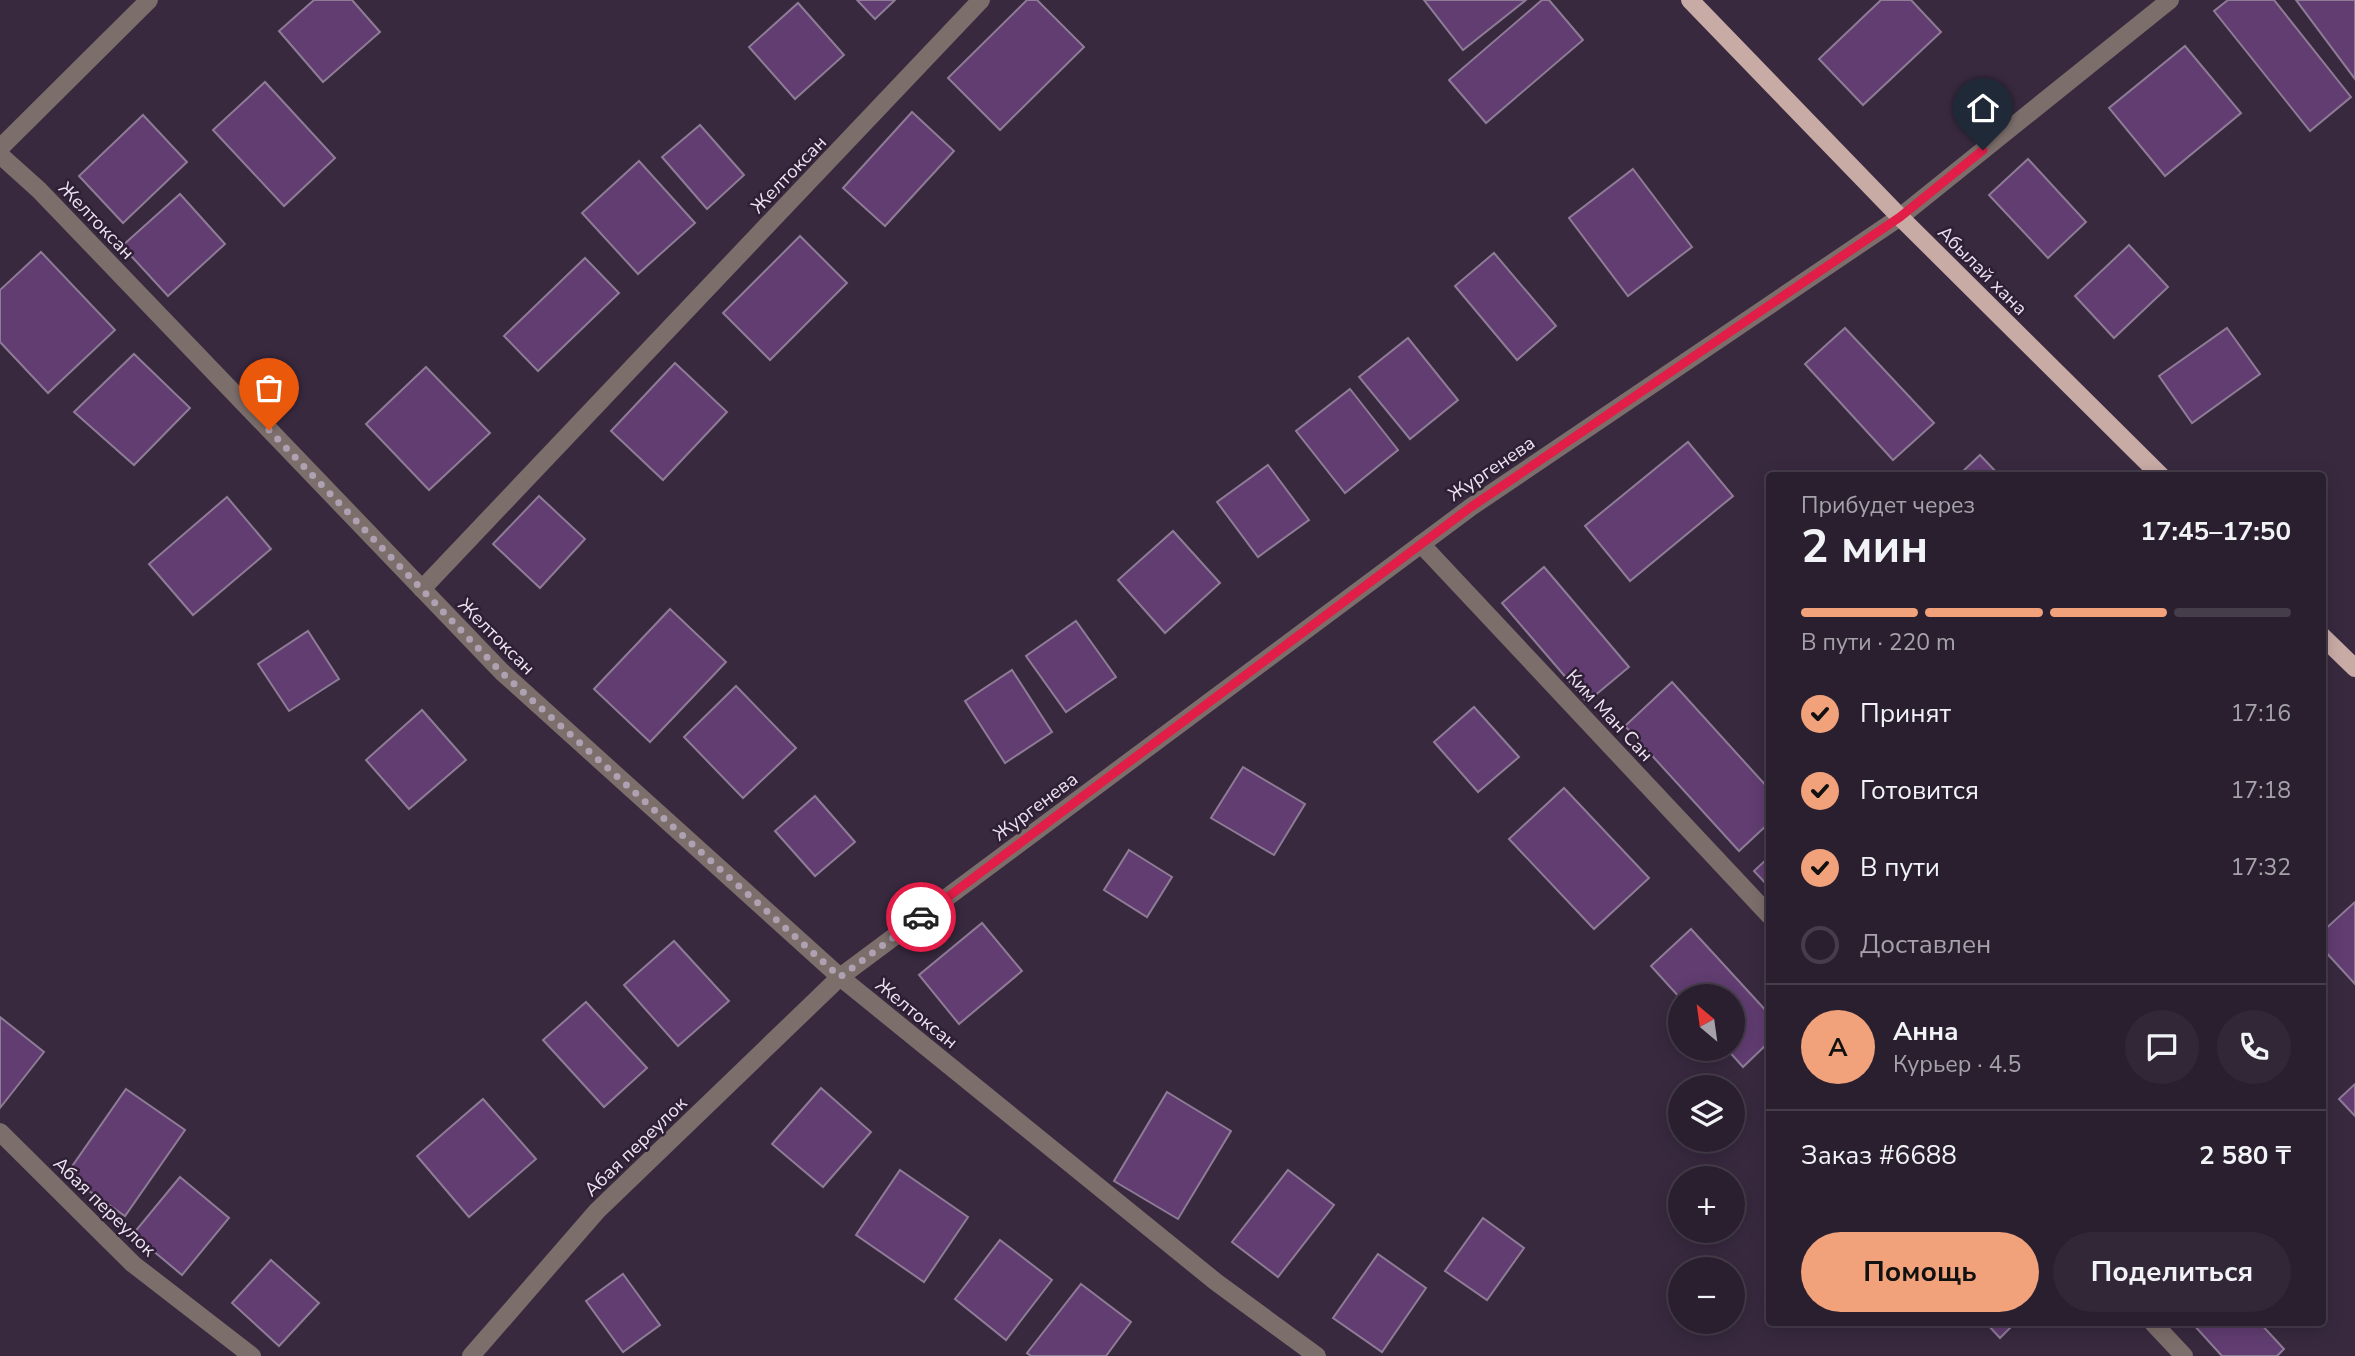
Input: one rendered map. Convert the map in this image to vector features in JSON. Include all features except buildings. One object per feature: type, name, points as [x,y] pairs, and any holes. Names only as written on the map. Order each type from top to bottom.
[{"type":"main road","name":"Абылай хана","points":[[1690,0],[1900,217],[2157,472]]},
{"type":"main road","points":[[2326,640],[2355,668]]},
{"type":"street","points":[[0,148],[149,0]]},
{"type":"street","name":"Желтоксан","points":[[422,589],[981,0]]},
{"type":"street","name":"Жургенева","points":[[840,977],[1471,507],[1900,217],[2170,0]]},
{"type":"street","name":"Желтоксан","points":[[0,155],[39,190],[502,673],[840,977],[1216,1282],[1317,1356]]},
{"type":"street","name":"Ким Ман Сан","points":[[1421,544],[1766,912]]},
{"type":"street","name":"Абая переулок","points":[[471,1356],[597,1211],[840,977]]},
{"type":"street","name":"Абая переулок","points":[[0,1132],[133,1264],[252,1356]]},
{"type":"street","points":[[2156,1326],[2184,1356]]},
{"type":"way so far","points":[[269,430],[502,673],[840,977],[921,917]]},
{"type":"route","points":[[921,917],[1471,507],[1900,217],[1983,150]]}]
